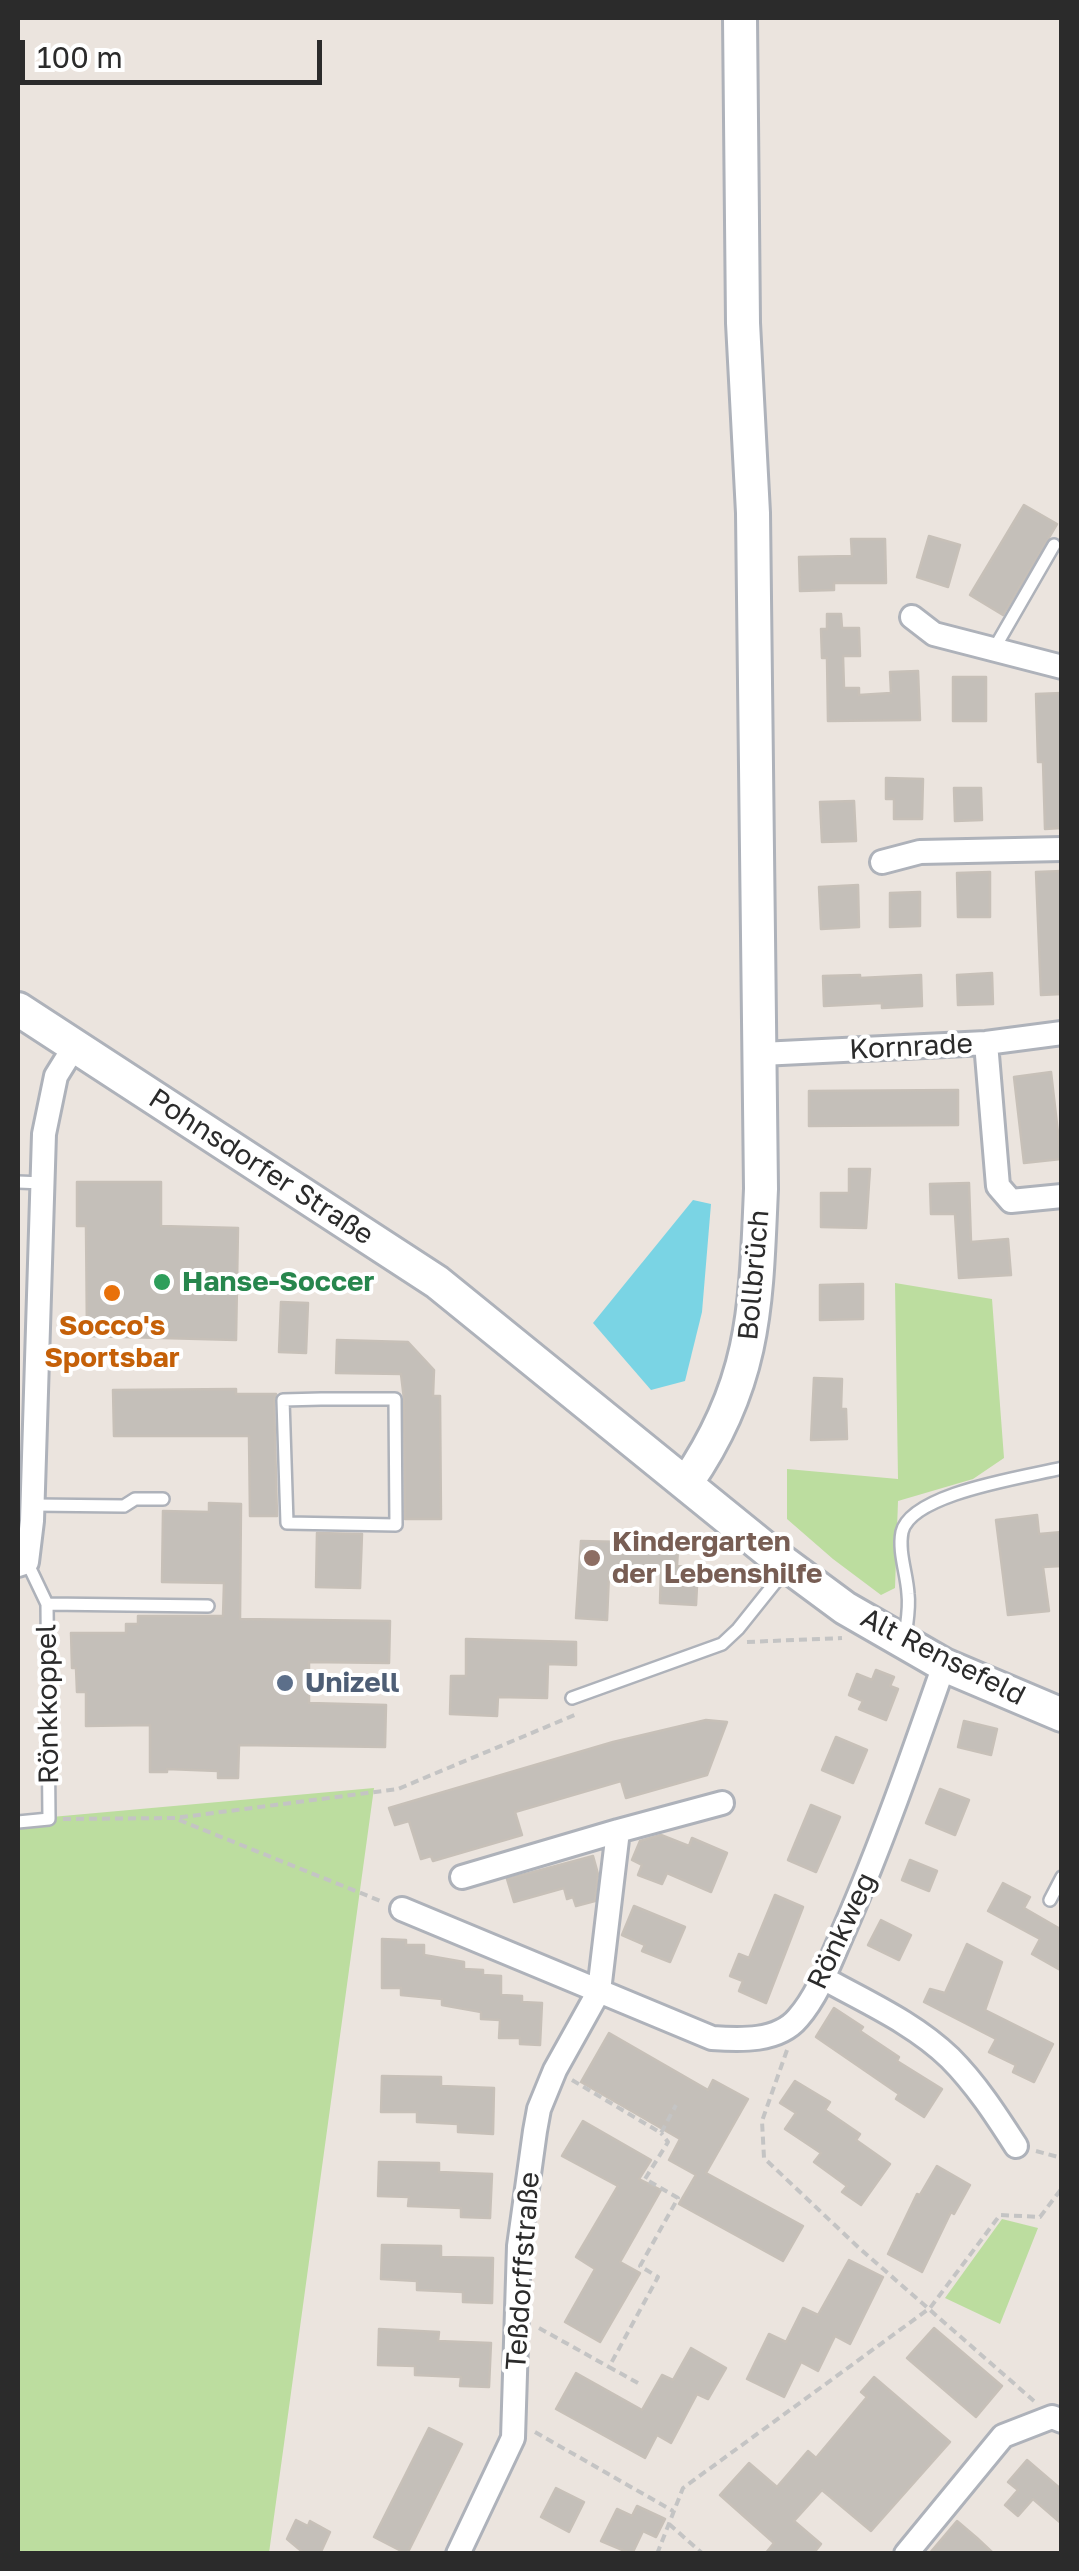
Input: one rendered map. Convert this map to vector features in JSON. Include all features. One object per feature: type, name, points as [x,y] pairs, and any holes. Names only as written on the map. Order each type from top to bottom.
[{"type":"street","name":"Bollbrüch","points":[[687,1482],[714,1444],[743,1373],[757,1292],[761,1189],[753,513],[743,323],[740,18]]},
{"type":"street","points":[[912,618],[934,634],[1062,667]]},
{"type":"street","points":[[882,862],[920,852],[1062,849]]},
{"type":"street","name":"Pohnsdorfer Straße","points":[[18,1009],[436,1282],[687,1482]]},
{"type":"street","name":"Kornrade","points":[[761,1054],[986,1044],[1062,1033]]},
{"type":"street","points":[[986,1044],[998,1186],[1011,1201],[1062,1196]]},
{"type":"street","points":[[22,1564],[33,1505],[44,1134],[56,1076],[74,1047]]},
{"type":"street","name":"Alt Rensefeld","points":[[687,1482],[788,1566],[898,1640],[944,1665],[1062,1715]]},
{"type":"street","name":"Rönkweg","points":[[402,1909],[712,2038],[768,2036],[797,2020],[823,1978],[883,1841],[944,1665]]},
{"type":"street","points":[[462,1877],[722,1804]]},
{"type":"street","points":[[599,1992],[618,1831]]},
{"type":"street","points":[[823,1978],[905,2023],[949,2057],[986,2100],[1016,2146]]},
{"type":"street","name":"Teßdorffstraße","points":[[458,2554],[513,2438],[519,2246],[535,2131],[555,2070],[599,1992]]},
{"type":"street","points":[[906,2554],[1003,2436],[1057,2419]]},
{"type":"lane","points":[[994,649],[1054,545]]},
{"type":"lane","points":[[18,1182],[43,1184]]},
{"type":"lane","points":[[321,1399],[395,1399],[396,1525],[286,1523],[283,1400],[321,1399]]},
{"type":"lane","points":[[898,1640],[909,1598],[902,1534],[906,1522],[918,1510],[952,1495],[1062,1468]]},
{"type":"lane","points":[[33,1505],[124,1506],[135,1499],[163,1499]]},
{"type":"lane","name":"Rönkkoppel","points":[[18,1822],[49,1819],[47,1604],[22,1564]]},
{"type":"lane","points":[[572,1698],[722,1644],[788,1566]]},
{"type":"lane","points":[[47,1604],[208,1606]]},
{"type":"lane","points":[[1050,1900],[1062,1876]]},
{"type":"path","points":[[733,1648],[751,1640],[898,1640]]},
{"type":"path","points":[[49,1819],[174,1818],[398,1789],[592,1707]]},
{"type":"path","points":[[174,1818],[402,1909]]},
{"type":"path","points":[[797,2020],[762,2122],[764,2158],[858,2248],[1057,2419]]},
{"type":"path","points":[[555,2070],[661,2132],[668,2142],[645,2179],[678,2198],[640,2266],[658,2276],[610,2367]]},
{"type":"path","points":[[661,2132],[676,2105]]},
{"type":"path","points":[[1016,2146],[1062,2158]]},
{"type":"path","points":[[657,2554],[683,2488],[930,2308],[1000,2214],[1040,2217],[1062,2188]]},
{"type":"path","points":[[517,2316],[638,2383]]},
{"type":"path","points":[[514,2419],[674,2512]]},
{"type":"path","points":[[668,2524],[704,2554]]},
{"type":"green space","points":[[895,1283],[992,1299],[1004,1458],[973,1479],[898,1501],[895,1588],[881,1595],[787,1519],[787,1469],[898,1479]]},
{"type":"green space","points":[[374,1788],[269,2553],[18,2554],[18,1820]]},
{"type":"green space","points":[[1002,2219],[1038,2228],[1000,2324],[945,2298]]},
{"type":"water","points":[[693,1200],[711,1204],[702,1312],[685,1381],[651,1390],[593,1323]]},
{"type":"building","points":[[1024,505],[1057,524],[1003,615],[970,595]]},
{"type":"building","points":[[929,536],[960,545],[948,587],[917,577]]},
{"type":"building","points":[[851,539],[885,539],[886,583],[834,583],[834,590],[800,591],[799,557],[852,556]]},
{"type":"building","points":[[827,614],[841,614],[842,628],[859,628],[860,656],[843,656],[844,688],[859,688],[859,695],[891,693],[890,672],[918,671],[920,720],[828,721],[827,658],[822,658],[821,629],[827,629]]},
{"type":"building","points":[[953,677],[986,677],[986,721],[953,721]]},
{"type":"building","points":[[1062,693],[1062,828],[1045,829],[1036,694]]},
{"type":"building","points":[[886,778],[923,779],[922,819],[894,819],[894,799],[886,799]]},
{"type":"building","points":[[954,788],[981,788],[982,820],[955,821]]},
{"type":"building","points":[[854,801],[856,841],[822,842],[820,802]]},
{"type":"building","points":[[1062,871],[1062,994],[1041,995],[1036,872]]},
{"type":"building","points":[[990,872],[990,917],[958,917],[957,873]]},
{"type":"building","points":[[858,885],[859,927],[821,929],[819,887]]},
{"type":"building","points":[[920,892],[920,926],[890,927],[890,893]]},
{"type":"building","points":[[992,973],[993,1004],[958,1005],[957,975]]},
{"type":"building","points":[[921,975],[922,1006],[824,1006],[823,976]]},
{"type":"building","points":[[1051,1072],[1061,1159],[1024,1163],[1014,1077]]},
{"type":"building","points":[[958,1090],[958,1125],[809,1126],[809,1091]]},
{"type":"building","points":[[849,1169],[870,1169],[866,1228],[821,1227],[821,1193],[849,1193]]},
{"type":"building","name":"Hanse-Soccer","points":[[77,1182],[161,1182],[161,1226],[238,1228],[236,1340],[87,1336],[86,1226],[77,1226]]},
{"type":"building","points":[[969,1183],[971,1242],[1008,1239],[1011,1275],[959,1278],[955,1214],[931,1214],[930,1184]]},
{"type":"building","points":[[863,1284],[863,1319],[820,1320],[820,1285]]},
{"type":"building","points":[[281,1302],[308,1303],[306,1353],[279,1352]]},
{"type":"building","points":[[337,1340],[408,1342],[434,1370],[433,1396],[440,1396],[441,1519],[405,1519],[401,1374],[336,1373]]},
{"type":"building","points":[[814,1378],[842,1379],[841,1409],[846,1409],[847,1439],[811,1440]]},
{"type":"building","points":[[236,1389],[236,1394],[276,1394],[277,1516],[250,1516],[249,1436],[114,1436],[113,1390]]},
{"type":"building","points":[[209,1503],[241,1504],[240,1619],[390,1621],[389,1663],[309,1662],[309,1703],[386,1705],[385,1747],[239,1745],[238,1778],[218,1778],[218,1771],[150,1772],[150,1725],[86,1726],[86,1692],[77,1692],[71,1633],[126,1633],[126,1624],[138,1624],[138,1616],[223,1616],[224,1583],[162,1582],[163,1511],[209,1512]]},
{"type":"building","points":[[1037,1515],[1039,1534],[1062,1532],[1062,1566],[1043,1567],[1049,1611],[1008,1615],[996,1520]]},
{"type":"building","points":[[317,1533],[362,1534],[360,1588],[316,1587]]},
{"type":"building","points":[[581,1541],[678,1549],[677,1566],[698,1567],[696,1605],[660,1603],[661,1569],[626,1568],[626,1575],[609,1574],[607,1620],[576,1618]]},
{"type":"building","points":[[466,1639],[576,1642],[576,1665],[548,1664],[547,1698],[498,1697],[497,1716],[450,1714],[451,1676],[466,1676]]},
{"type":"building","points":[[876,1670],[894,1677],[890,1686],[898,1689],[886,1720],[859,1709],[863,1701],[849,1695],[857,1674],[872,1680]]},
{"type":"building","points":[[706,1720],[727,1722],[707,1775],[626,1798],[621,1781],[515,1812],[522,1835],[433,1861],[431,1856],[421,1859],[409,1821],[395,1825],[389,1808],[613,1742]]},
{"type":"building","points":[[964,1721],[997,1729],[991,1755],[958,1747]]},
{"type":"building","points":[[836,1737],[867,1750],[853,1783],[822,1770]]},
{"type":"building","points":[[940,1789],[969,1800],[955,1835],[926,1823]]},
{"type":"building","points":[[811,1805],[840,1817],[816,1872],[788,1860]]},
{"type":"building","points":[[661,1835],[689,1846],[692,1838],[727,1853],[711,1892],[667,1873],[662,1884],[638,1875],[642,1865],[632,1860],[640,1841]]},
{"type":"building","points":[[593,1856],[598,1874],[595,1901],[576,1906],[573,1897],[567,1899],[564,1888],[514,1902],[507,1879]]},
{"type":"building","points":[[910,1860],[937,1871],[929,1891],[902,1880]]},
{"type":"building","points":[[1003,1883],[1030,1897],[1024,1908],[1062,1930],[1062,1971],[1032,1954],[1040,1939],[988,1911]]},
{"type":"building","points":[[775,1895],[803,1907],[766,2003],[739,1991],[743,1981],[730,1976],[739,1954],[749,1958]]},
{"type":"building","points":[[634,1906],[685,1927],[670,1962],[642,1951],[645,1945],[622,1935]]},
{"type":"building","points":[[881,1920],[911,1935],[899,1960],[868,1945]]},
{"type":"building","points":[[382,1939],[424,1945],[424,1955],[464,1962],[464,1969],[483,1970],[483,1975],[501,1976],[501,1995],[522,1996],[522,2002],[542,2003],[540,2045],[520,2044],[520,2038],[499,2038],[500,2020],[481,2019],[481,2012],[442,2005],[442,1999],[401,1995],[401,1988],[382,1988]]},
{"type":"building","points":[[967,1944],[1002,1962],[985,2010],[1053,2044],[1034,2082],[1013,2072],[1016,2065],[989,2052],[996,2039],[924,2002],[930,1989],[945,1993]]},
{"type":"building","points":[[834,2008],[899,2057],[897,2061],[942,2089],[924,2117],[896,2099],[899,2094],[816,2037]]},
{"type":"building","points":[[609,2033],[708,2090],[713,2080],[748,2099],[706,2173],[803,2226],[783,2261],[679,2204],[696,2175],[669,2160],[680,2139],[581,2082]]},
{"type":"building","points":[[382,2076],[441,2077],[441,2086],[494,2088],[493,2134],[458,2132],[458,2124],[417,2122],[417,2112],[381,2112]]},
{"type":"building","points":[[795,2081],[830,2102],[825,2110],[860,2134],[856,2140],[890,2164],[861,2205],[842,2192],[847,2186],[814,2162],[821,2153],[785,2129],[796,2113],[780,2103]]},
{"type":"building","points":[[583,2121],[651,2160],[639,2179],[661,2190],[620,2262],[640,2273],[600,2342],[565,2322],[595,2269],[576,2257],[618,2186],[562,2156]]},
{"type":"building","points":[[379,2162],[439,2163],[439,2172],[492,2174],[490,2218],[461,2217],[461,2208],[408,2206],[409,2197],[378,2196]]},
{"type":"building","points":[[937,2166],[970,2185],[954,2214],[951,2212],[922,2272],[888,2254],[917,2194],[920,2195]]},
{"type":"building","points":[[382,2245],[441,2246],[441,2257],[493,2258],[492,2303],[463,2302],[463,2292],[417,2290],[417,2281],[381,2279]]},
{"type":"building","points":[[849,2260],[883,2277],[850,2344],[835,2336],[818,2371],[801,2362],[784,2397],[747,2379],[769,2334],[786,2342],[803,2308],[818,2315]]},
{"type":"building","points":[[934,2328],[1002,2386],[976,2417],[907,2358]]},
{"type":"building","points":[[379,2329],[439,2332],[438,2341],[491,2343],[489,2387],[460,2386],[461,2377],[415,2375],[415,2366],[378,2365]]},
{"type":"building","points":[[691,2348],[726,2368],[708,2399],[697,2394],[671,2443],[657,2435],[645,2458],[556,2409],[576,2373],[642,2410],[662,2375],[673,2380]]},
{"type":"building","points":[[874,2377],[950,2442],[871,2531],[822,2490],[794,2521],[821,2544],[813,2554],[765,2554],[774,2543],[720,2495],[749,2463],[777,2487],[808,2451],[816,2458],[867,2397],[861,2392]]},
{"type":"building","points":[[429,2428],[462,2444],[407,2554],[374,2537]]},
{"type":"building","points":[[1027,2460],[1062,2490],[1062,2524],[1033,2499],[1018,2516],[1005,2505],[1018,2490],[1008,2482]]},
{"type":"building","points":[[556,2488],[584,2502],[569,2532],[541,2517]]},
{"type":"building","points":[[637,2506],[665,2519],[656,2537],[643,2531],[632,2554],[601,2541],[617,2509],[632,2516]]},
{"type":"building","points":[[296,2520],[308,2526],[310,2521],[330,2532],[320,2554],[305,2554],[287,2539]]},
{"type":"building","points":[[957,2521],[977,2538],[994,2554],[929,2554]]},
{"type":"place","name":"Hanse-Soccer","points":[[162,1282]]},
{"type":"place","name":"Socco's Sportsbar","points":[[112,1293]]},
{"type":"place","name":"Kindergarten der Lebenshilfe","points":[[592,1558]]},
{"type":"place","name":"Unizell","points":[[285,1683]]}]
